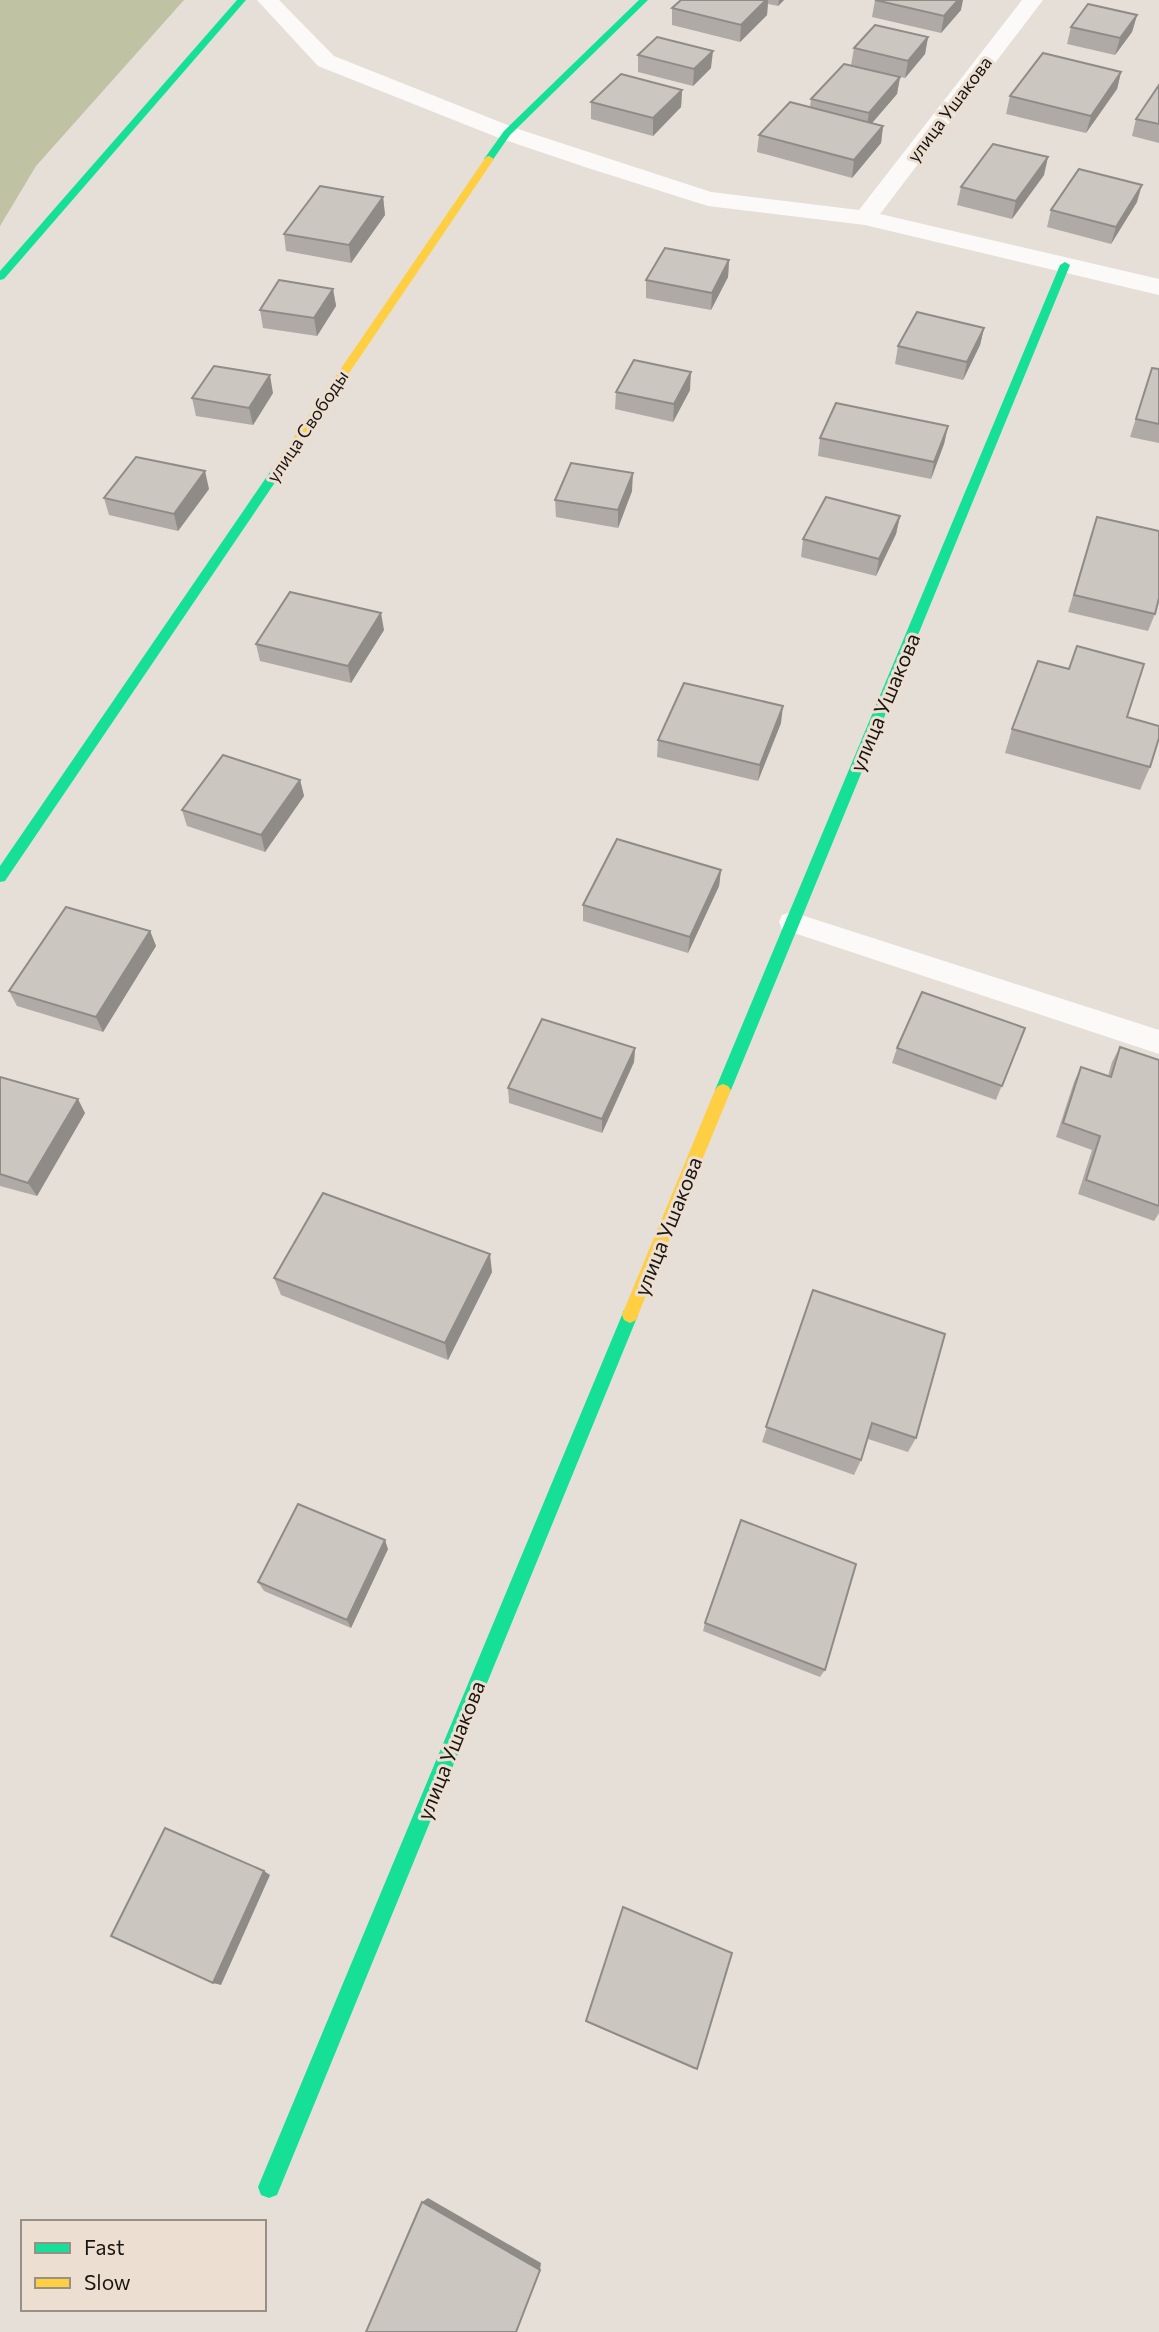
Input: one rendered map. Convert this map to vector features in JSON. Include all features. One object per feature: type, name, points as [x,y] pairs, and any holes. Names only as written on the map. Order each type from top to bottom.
[{"type":"street","points":[[0,277],[242,0]]},
{"type":"street","points":[[267,0],[326,61],[507,133],[708,199],[865,218],[1159,287]]},
{"type":"street","name":"улица Свободы","points":[[0,877],[507,133],[644,0]]},
{"type":"street","name":"улица Ушакова","points":[[865,218],[1033,0]]},
{"type":"street","name":"улица Ушакова","points":[[269,2187],[1065,265]]},
{"type":"lane","points":[[792,922],[1159,1042]]},
{"type":"green space","points":[[0,0],[184,0],[36,166],[0,226]]},
{"type":"building","points":[[681,0],[766,0],[741,25],[672,8]]},
{"type":"building","points":[[875,0],[958,0],[944,16]]},
{"type":"building","points":[[1088,4],[1137,15],[1120,38],[1071,27]]},
{"type":"building","points":[[875,25],[928,37],[908,61],[854,48]]},
{"type":"building","points":[[657,37],[713,51],[694,69],[638,55]]},
{"type":"building","points":[[1043,53],[1121,72],[1091,116],[1010,96]]},
{"type":"building","points":[[844,64],[900,77],[869,113],[811,99]]},
{"type":"building","points":[[621,74],[682,90],[653,118],[591,102]]},
{"type":"building","points":[[1159,85],[1159,124],[1136,119]]},
{"type":"building","points":[[790,102],[883,126],[854,160],[759,135]]},
{"type":"building","points":[[993,144],[1048,157],[1016,201],[961,187]]},
{"type":"building","points":[[1079,169],[1142,185],[1116,227],[1051,210]]},
{"type":"building","points":[[320,186],[383,197],[349,245],[284,234]]},
{"type":"building","points":[[665,248],[729,260],[712,293],[646,280]]},
{"type":"building","points":[[279,280],[333,289],[314,318],[260,310]]},
{"type":"building","points":[[917,312],[984,328],[967,362],[898,346]]},
{"type":"building","points":[[634,360],[691,372],[674,404],[616,392]]},
{"type":"building","points":[[214,366],[270,375],[249,408],[192,398]]},
{"type":"building","points":[[1152,368],[1159,369],[1159,424],[1136,419]]},
{"type":"building","points":[[836,403],[948,426],[934,462],[820,438]]},
{"type":"building","points":[[136,457],[205,471],[174,514],[104,498]]},
{"type":"building","points":[[571,463],[633,473],[618,510],[555,500]]},
{"type":"building","points":[[826,497],[900,516],[879,559],[803,539]]},
{"type":"building","points":[[1097,517],[1159,531],[1159,598],[1155,614],[1074,595]]},
{"type":"building","points":[[290,592],[381,613],[348,666],[256,644]]},
{"type":"building","points":[[1077,646],[1144,664],[1127,717],[1159,726],[1159,738],[1150,767],[1012,729],[1038,661],[1069,669]]},
{"type":"building","points":[[684,683],[783,706],[760,765],[658,740]]},
{"type":"building","points":[[223,755],[300,780],[261,835],[182,810]]},
{"type":"building","points":[[617,839],[721,870],[690,937],[583,905]]},
{"type":"building","points":[[66,907],[150,931],[96,1017],[9,991]]},
{"type":"building","points":[[922,992],[1025,1028],[1002,1086],[897,1048]]},
{"type":"building","points":[[542,1019],[635,1048],[602,1119],[508,1088]]},
{"type":"building","points":[[1120,1047],[1159,1060],[1159,1206],[1086,1180],[1100,1136],[1063,1123],[1081,1067],[1111,1077]]},
{"type":"building","points":[[0,1077],[78,1099],[28,1183],[0,1174]]},
{"type":"building","points":[[323,1193],[490,1254],[445,1343],[274,1278]]},
{"type":"building","points":[[813,1290],[945,1334],[916,1438],[872,1423],[861,1460],[766,1427]]},
{"type":"building","points":[[298,1504],[385,1540],[347,1620],[258,1582]]},
{"type":"building","points":[[741,1520],[856,1564],[825,1670],[705,1623]]},
{"type":"building","points":[[165,1828],[264,1871],[213,1983],[111,1936]]},
{"type":"building","points":[[623,1907],[732,1953],[697,2069],[586,2021]]},
{"type":"building","points":[[422,2202],[540,2270],[516,2332],[366,2332]]},
{"type":"traffic: fast","points":[[0,277],[242,0]]},
{"type":"traffic: fast","points":[[489,159],[507,133],[644,0]]},
{"type":"traffic: fast","points":[[723,1090],[1065,265]]},
{"type":"traffic: fast","points":[[0,877],[276,472]]},
{"type":"traffic: fast","points":[[269,2187],[630,1315]]},
{"type":"traffic: slow","points":[[276,472],[489,159]]},
{"type":"traffic: slow","points":[[630,1315],[723,1090]]}]
